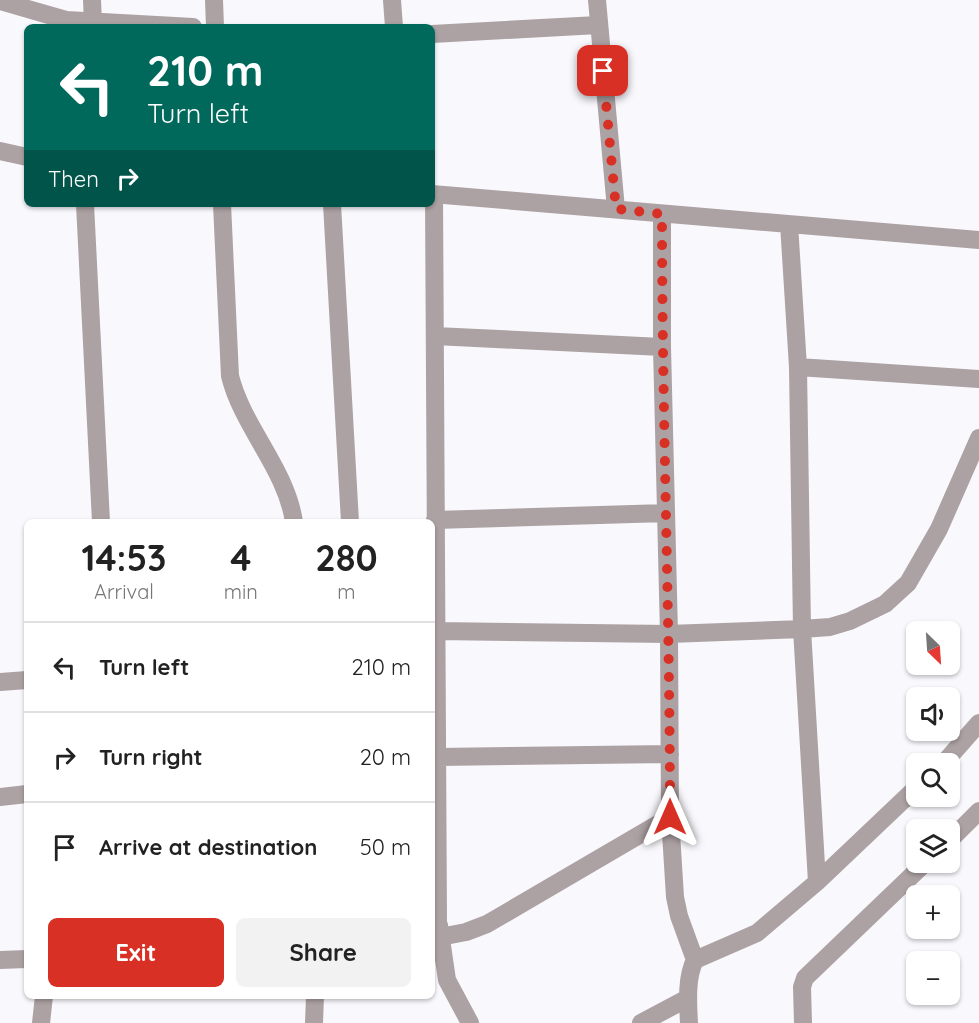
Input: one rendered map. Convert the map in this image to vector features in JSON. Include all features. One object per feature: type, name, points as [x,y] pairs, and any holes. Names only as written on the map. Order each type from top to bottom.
[{"type":"street","points":[[92,0],[93,23]]},
{"type":"street","points":[[214,0],[215,24]]},
{"type":"street","points":[[392,0],[394,24]]},
{"type":"street","points":[[597,0],[616,209]]},
{"type":"street","points":[[0,1],[66,20],[118,24]]},
{"type":"street","points":[[435,34],[598,25]]},
{"type":"street","points":[[0,150],[24,156]]},
{"type":"street","points":[[435,194],[979,240]]},
{"type":"street","points":[[85,207],[101,519]]},
{"type":"street","points":[[222,207],[230,376],[236,393],[282,482],[289,498],[293,519]]},
{"type":"street","points":[[332,207],[350,519]]},
{"type":"street","points":[[433,207],[438,757],[437,926],[447,980],[470,1023]]},
{"type":"street","points":[[662,214],[670,817],[675,897],[695,960]]},
{"type":"street","points":[[789,224],[798,367],[802,629],[818,882]]},
{"type":"street","points":[[435,336],[662,347]]},
{"type":"street","points":[[798,367],[979,379]]},
{"type":"street","points":[[437,631],[669,634],[830,627],[850,621],[885,604],[901,592],[914,574],[939,529],[979,438]]},
{"type":"street","points":[[435,520],[666,513]]},
{"type":"street","points":[[0,682],[24,680]]},
{"type":"street","points":[[953,753],[979,723]]},
{"type":"street","points":[[438,757],[670,754]]},
{"type":"street","points":[[0,797],[24,794]]},
{"type":"street","points":[[689,1023],[688,998],[692,966],[695,960],[751,937],[818,882],[906,798]]},
{"type":"street","points":[[960,830],[979,811]]},
{"type":"street","points":[[437,926],[466,932],[487,924],[670,817]]},
{"type":"street","points":[[803,1023],[802,987],[806,978],[915,873]]},
{"type":"street","points":[[0,960],[24,959]]},
{"type":"street","points":[[641,1023],[688,998]]},
{"type":"street","points":[[41,1023],[44,999]]},
{"type":"street","points":[[314,1023],[315,999]]},
{"type":"route","points":[[603,71],[616,209],[662,214],[670,817]]}]
